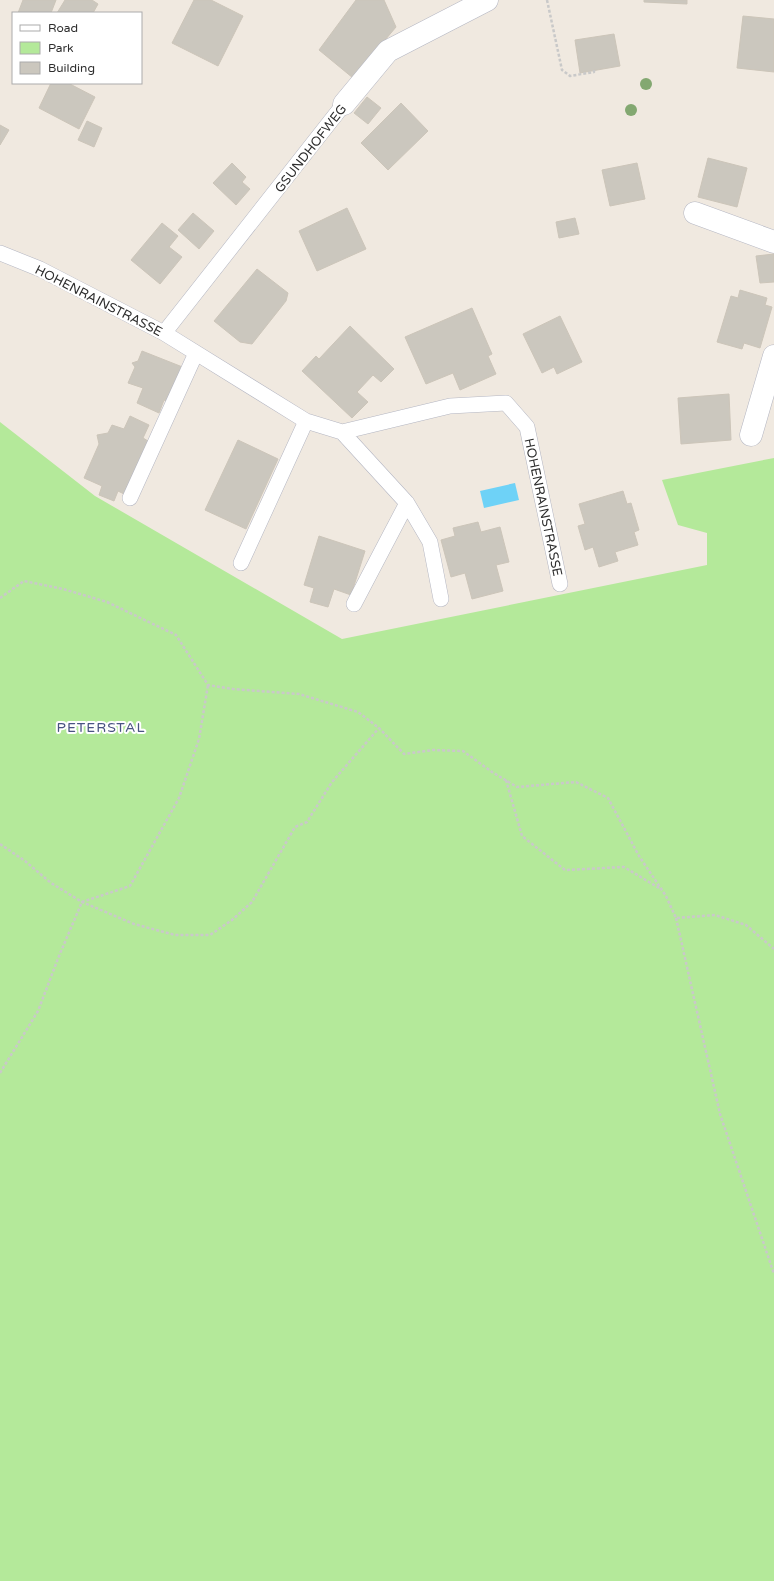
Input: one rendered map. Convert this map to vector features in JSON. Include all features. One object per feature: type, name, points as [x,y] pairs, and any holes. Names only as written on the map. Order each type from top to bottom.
[{"type":"street","name":"GSUNDHOFWEG","points":[[344,104],[388,51],[487,0]]},
{"type":"street","points":[[695,213],[774,242]]},
{"type":"street","points":[[751,435],[774,356]]},
{"type":"lane","name":"GSUNDHOFWEG","points":[[164,333],[344,104]]},
{"type":"lane","name":"HOHENRAINSTRASSE","points":[[0,253],[40,269],[164,333],[306,421],[342,432],[450,406],[506,403],[527,427],[560,584]]},
{"type":"lane","points":[[130,498],[196,353]]},
{"type":"lane","points":[[240,563],[306,421]]},
{"type":"lane","points":[[342,432],[407,504],[430,542],[441,599]]},
{"type":"lane","points":[[354,604],[407,504]]},
{"type":"path","points":[[546,0],[562,70],[570,76],[594,72],[594,70]]},
{"type":"path","points":[[0,598],[24,581],[62,588],[107,602],[176,635],[208,685],[199,739],[179,798],[130,886],[82,902],[38,1011],[0,1073]]},
{"type":"path","points":[[208,685],[233,689],[299,694],[358,712],[379,728],[404,754],[433,750],[463,751],[517,787],[576,782],[608,798],[639,856],[666,896],[676,918],[720,1114],[774,1274]]},
{"type":"path","points":[[0,844],[25,861],[51,883],[82,902],[134,924],[176,935],[210,934],[232,920],[252,902],[295,827],[307,822],[332,782],[379,728]]},
{"type":"path","points":[[506,780],[522,836],[565,870],[624,867],[661,889]]},
{"type":"path","points":[[676,918],[715,916],[746,925],[774,949]]},
{"type":"green space","points":[[0,422],[95,496],[342,639],[707,565],[707,533],[678,525],[662,480],[774,458],[774,1581],[0,1581]]},
{"type":"water","points":[[515,483],[519,500],[484,508],[480,491]]},
{"type":"building","points":[[23,0],[56,0],[51,12],[18,12]]},
{"type":"building","points":[[65,0],[92,0],[98,4],[94,12],[58,12]]},
{"type":"building","points":[[194,0],[211,0],[243,16],[218,66],[172,43]]},
{"type":"building","points":[[356,0],[384,0],[396,27],[353,78],[319,50]]},
{"type":"building","points":[[644,0],[687,0],[687,4],[644,2]]},
{"type":"building","points":[[743,16],[774,19],[774,72],[737,68]]},
{"type":"building","points":[[614,34],[620,66],[580,73],[575,40]]},
{"type":"building","points":[[51,84],[70,84],[95,97],[79,129],[39,108]]},
{"type":"building","points":[[367,97],[381,108],[368,124],[354,113]]},
{"type":"building","points":[[401,103],[428,131],[388,170],[361,143]]},
{"type":"building","points":[[87,121],[102,128],[94,147],[78,140]]},
{"type":"building","points":[[0,125],[9,130],[0,145]]},
{"type":"building","points":[[708,158],[747,168],[737,207],[698,197]]},
{"type":"building","points":[[232,163],[246,177],[242,182],[250,189],[236,205],[213,183]]},
{"type":"building","points":[[637,163],[645,199],[610,206],[602,170]]},
{"type":"building","points":[[347,208],[366,249],[317,271],[299,231]]},
{"type":"building","points":[[193,213],[214,231],[199,249],[178,230]]},
{"type":"building","points":[[575,218],[579,234],[559,238],[556,222]]},
{"type":"building","points":[[162,223],[178,236],[169,247],[182,257],[160,284],[131,260]]},
{"type":"building","points":[[774,254],[774,282],[760,283],[756,256]]},
{"type":"building","points":[[257,269],[288,293],[286,301],[252,344],[240,342],[214,321]]},
{"type":"building","points":[[740,290],[767,298],[765,305],[772,307],[760,348],[744,343],[742,349],[717,342],[731,296],[738,298]]},
{"type":"building","points":[[472,308],[492,354],[488,356],[496,374],[460,390],[453,373],[426,384],[405,337]]},
{"type":"building","points":[[560,316],[582,362],[557,374],[554,367],[542,373],[523,334]]},
{"type":"building","points":[[350,326],[394,369],[381,382],[373,375],[357,392],[368,402],[352,418],[302,371],[316,356],[319,359]]},
{"type":"building","points":[[142,351],[185,368],[170,402],[164,400],[159,413],[137,403],[143,388],[128,383],[135,367],[132,363],[138,361]]},
{"type":"building","points":[[729,394],[731,440],[681,444],[678,398]]},
{"type":"building","points":[[130,416],[149,425],[143,438],[148,441],[124,494],[118,491],[114,501],[99,495],[102,486],[84,478],[99,444],[97,435],[108,433],[112,425],[124,429]]},
{"type":"building","points":[[238,440],[278,459],[246,529],[205,510]]},
{"type":"building","points":[[623,491],[627,504],[631,503],[639,530],[634,532],[638,545],[615,552],[618,561],[599,567],[593,547],[585,550],[578,526],[585,524],[579,504]]},
{"type":"building","points":[[478,522],[481,532],[500,527],[509,562],[496,565],[503,591],[472,599],[465,573],[451,577],[441,540],[455,536],[453,528]]},
{"type":"building","points":[[319,536],[365,551],[351,595],[334,589],[328,607],[310,602],[314,588],[304,585]]},
{"type":"district","name":"PETERSTAL","points":[[101,727]]}]
